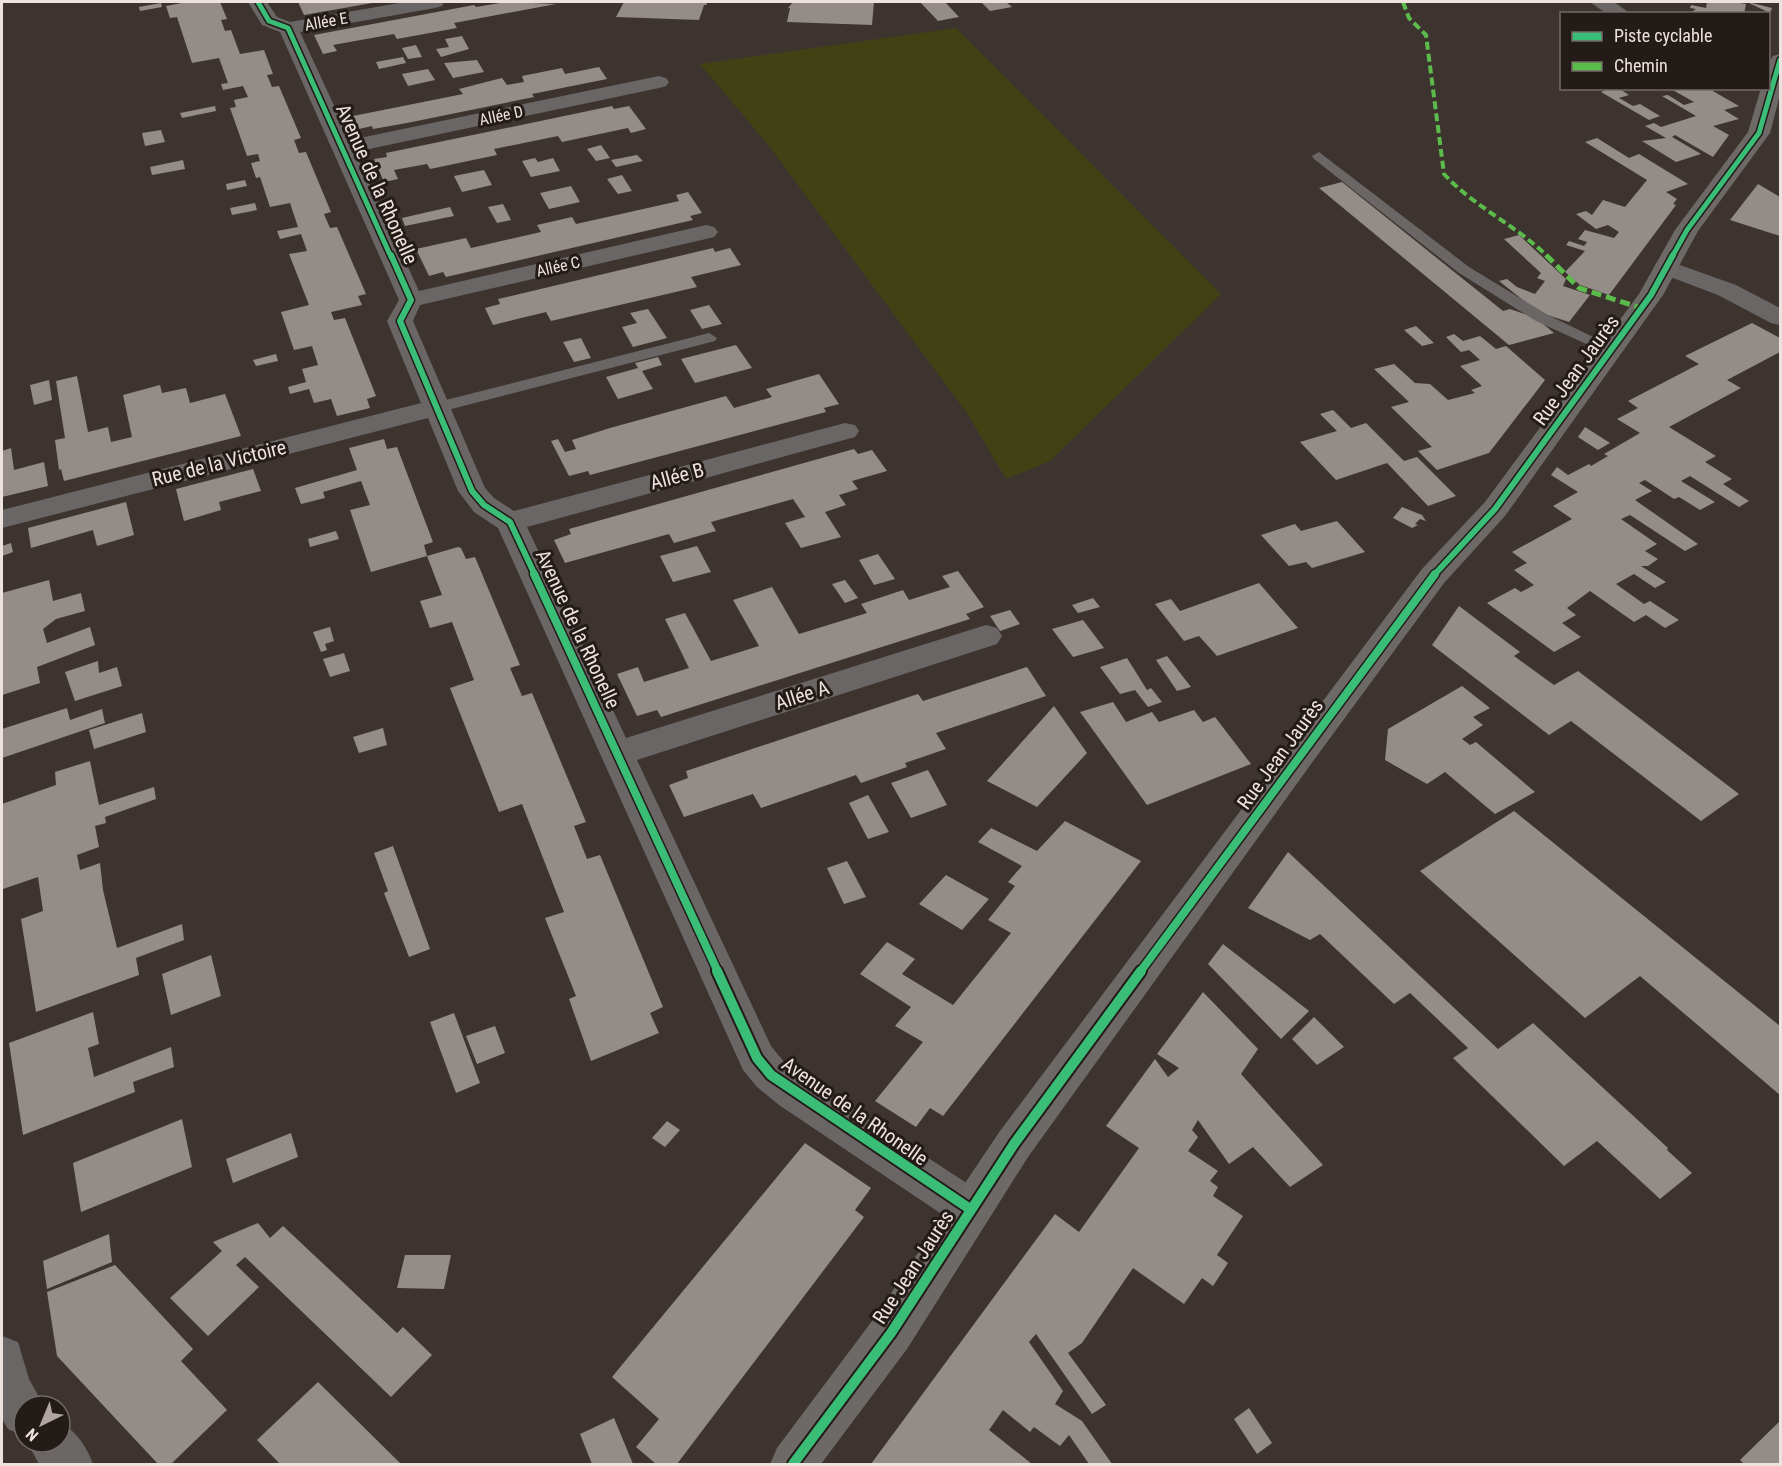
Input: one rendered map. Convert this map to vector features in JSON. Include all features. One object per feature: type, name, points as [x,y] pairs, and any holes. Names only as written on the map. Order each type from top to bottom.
[{"type":"street","points":[[258,2],[269,21],[288,28]]},
{"type":"street","name":"Allée E","points":[[288,28],[435,2]]},
{"type":"street","points":[[1600,2],[1618,12]]},
{"type":"street","name":"Avenue de la Rhonelle","points":[[288,28],[411,300]]},
{"type":"street","name":"Rue Jean Jaurès","points":[[793,1464],[891,1333],[970,1209],[1045,1101],[1413,602],[1445,560],[1495,509],[1651,295],[1687,230],[1759,133],[1777,71]]},
{"type":"street","name":"Allée D","points":[[343,148],[659,82]]},
{"type":"street","name":"Allée C","points":[[411,300],[706,231]]},
{"type":"street","points":[[1666,267],[1727,290],[1780,318]]},
{"type":"street","points":[[411,300],[400,321],[436,408],[477,499],[510,522]]},
{"type":"street","name":"Rue de la Victoire","points":[[2,519],[436,408]]},
{"type":"street","name":"Allée B","points":[[510,522],[845,431]]},
{"type":"street","name":"Avenue de la Rhonelle","points":[[510,522],[758,1058],[771,1075],[793,1092],[970,1209]]},
{"type":"street","name":"Allée A","points":[[617,754],[986,636]]},
{"type":"street","points":[[2,1358],[9,1387],[13,1394]]},
{"type":"lane","points":[[1318,156],[1464,270],[1542,318],[1611,350]]},
{"type":"lane","points":[[436,408],[709,338]]},
{"type":"shaded area","points":[[956,28],[1221,294],[1050,461],[1006,479],[967,413],[769,146],[700,64]]},
{"type":"building","points":[[187,2],[220,2],[227,19],[221,20],[225,31],[231,30],[240,54],[264,50],[273,74],[267,75],[272,87],[279,86],[301,138],[294,140],[299,153],[306,152],[331,212],[324,214],[330,228],[337,227],[366,294],[358,296],[362,305],[331,312],[334,320],[345,318],[376,396],[367,399],[370,408],[337,416],[331,399],[314,403],[309,389],[290,394],[288,387],[306,382],[302,369],[318,365],[312,346],[294,350],[281,312],[309,305],[289,254],[307,251],[301,234],[280,239],[277,231],[298,227],[290,203],[270,207],[260,177],[256,178],[251,163],[260,161],[258,154],[247,156],[230,108],[236,107],[234,100],[248,97],[243,86],[223,90],[221,84],[228,83],[219,58],[192,63],[177,17],[170,18],[166,6]]},
{"type":"building","points":[[298,2],[372,2],[372,3],[304,15]]},
{"type":"building","points":[[506,2],[556,4],[454,23],[457,28],[397,39],[394,34],[333,45],[337,51],[323,54],[314,35],[474,5],[476,7]]},
{"type":"building","points":[[624,2],[706,2],[707,5],[704,5],[699,20],[616,17]]},
{"type":"building","points":[[793,2],[874,2],[872,25],[787,22],[790,8],[788,8]]},
{"type":"building","points":[[920,2],[945,2],[959,17],[938,21]]},
{"type":"building","points":[[981,2],[1006,2],[1012,7],[990,11]]},
{"type":"building","points":[[1707,2],[1746,4],[1744,12],[1692,12],[1696,9],[1690,8],[1691,5],[1706,8]]},
{"type":"building","points":[[1748,2],[1772,8],[1770,13]]},
{"type":"building","points":[[161,3],[162,7],[140,11],[139,7]]},
{"type":"building","points":[[462,36],[469,49],[441,57],[436,49],[449,47],[445,39]]},
{"type":"building","points":[[416,45],[422,57],[408,59],[402,48]]},
{"type":"building","points":[[403,57],[406,63],[379,69],[376,62]]},
{"type":"building","points":[[477,60],[484,72],[453,78],[444,63]]},
{"type":"building","points":[[599,67],[607,79],[532,94],[534,97],[407,123],[359,129],[353,116],[463,94],[459,89],[502,78],[507,85],[524,82],[522,76],[562,68],[565,74]]},
{"type":"building","points":[[428,69],[435,80],[408,86],[402,74]]},
{"type":"building","points":[[1621,90],[1629,95],[1619,98],[1633,106],[1640,104],[1660,116],[1649,120],[1601,92]]},
{"type":"building","points":[[1673,90],[1711,90],[1739,106],[1724,110],[1739,119],[1713,126],[1729,135],[1713,157],[1675,135],[1672,137],[1701,154],[1676,162],[1642,141],[1666,138],[1645,126],[1654,123],[1661,127],[1696,116],[1662,96],[1668,95],[1684,105],[1694,102]]},
{"type":"building","points":[[215,106],[216,111],[182,118],[180,113]]},
{"type":"building","points":[[612,106],[614,109],[629,106],[646,129],[631,133],[628,128],[562,142],[558,136],[494,149],[497,155],[430,169],[427,164],[394,170],[398,179],[384,182],[374,159],[387,157],[386,153]]},
{"type":"building","points":[[161,130],[165,142],[145,146],[142,133]]},
{"type":"building","points":[[1597,138],[1629,158],[1639,154],[1688,184],[1666,192],[1677,199],[1673,204],[1676,205],[1609,295],[1580,285],[1565,272],[1585,251],[1566,245],[1569,241],[1584,246],[1587,242],[1578,239],[1585,230],[1614,238],[1619,232],[1608,225],[1596,229],[1576,214],[1586,211],[1592,215],[1603,200],[1625,207],[1647,180],[1585,142]]},
{"type":"building","points":[[601,145],[610,158],[596,161],[587,149]]},
{"type":"building","points":[[637,155],[643,161],[616,167],[611,160]]},
{"type":"building","points":[[535,158],[538,162],[553,158],[560,171],[531,177],[522,161]]},
{"type":"building","points":[[183,160],[185,169],[152,175],[150,167]]},
{"type":"building","points":[[484,170],[492,185],[462,192],[454,176]]},
{"type":"building","points":[[622,175],[632,191],[618,194],[607,179]]},
{"type":"building","points":[[245,180],[247,186],[227,190],[226,184]]},
{"type":"building","points":[[1342,182],[1503,311],[1510,309],[1536,318],[1554,333],[1509,345],[1319,188]]},
{"type":"building","points":[[1758,184],[1780,197],[1780,236],[1730,220]]},
{"type":"building","points":[[571,186],[580,202],[549,209],[540,193]]},
{"type":"building","points":[[688,192],[702,213],[690,216],[693,220],[446,277],[443,272],[429,276],[416,249],[466,238],[471,248],[541,232],[537,225],[572,217],[576,224],[679,201],[676,195]]},
{"type":"building","points":[[255,203],[257,210],[232,215],[230,208]]},
{"type":"building","points":[[503,204],[511,220],[497,223],[488,207]]},
{"type":"building","points":[[450,207],[454,216],[405,226],[402,218]]},
{"type":"building","points":[[1519,235],[1566,279],[1563,286],[1590,295],[1569,322],[1538,312],[1499,281],[1507,279],[1517,287],[1535,294],[1545,281],[1537,278],[1541,273],[1504,239]]},
{"type":"building","points":[[713,248],[715,252],[730,248],[741,265],[691,277],[697,287],[551,321],[546,312],[493,325],[485,308],[500,304],[498,299]]},
{"type":"building","points":[[709,305],[722,324],[702,329],[690,310]]},
{"type":"building","points":[[648,309],[667,338],[633,347],[622,327],[637,323],[630,313]]},
{"type":"building","points":[[1752,323],[1780,338],[1780,352],[1727,380],[1741,388],[1669,427],[1716,456],[1705,462],[1732,479],[1723,484],[1749,501],[1739,507],[1690,476],[1681,481],[1715,502],[1700,510],[1679,497],[1674,499],[1645,480],[1639,483],[1652,491],[1635,500],[1698,544],[1685,551],[1630,515],[1621,519],[1657,544],[1645,551],[1658,559],[1648,566],[1641,566],[1666,582],[1655,588],[1634,574],[1616,584],[1644,604],[1650,601],[1679,620],[1665,628],[1646,615],[1634,622],[1590,591],[1567,608],[1576,615],[1562,623],[1581,637],[1554,652],[1487,603],[1515,588],[1521,592],[1534,585],[1514,570],[1527,563],[1512,552],[1572,519],[1553,506],[1578,492],[1551,475],[1557,467],[1568,475],[1589,464],[1591,466],[1608,456],[1604,454],[1640,433],[1617,419],[1638,408],[1628,401],[1699,364],[1685,356]]},
{"type":"building","points":[[1416,326],[1434,343],[1422,346],[1404,330]]},
{"type":"building","points":[[1454,334],[1463,341],[1480,336],[1496,349],[1506,346],[1545,380],[1489,453],[1437,470],[1418,451],[1432,447],[1391,407],[1409,402],[1374,369],[1394,364],[1415,383],[1430,384],[1448,400],[1475,393],[1471,390],[1482,386],[1460,366],[1480,360],[1469,350],[1461,352],[1446,337]]},
{"type":"building","points":[[581,338],[591,358],[574,362],[563,342]]},
{"type":"building","points":[[736,345],[752,368],[695,383],[681,359]]},
{"type":"building","points":[[276,354],[278,361],[256,366],[253,360]]},
{"type":"building","points":[[658,357],[662,365],[642,371],[653,389],[618,399],[606,377],[638,368],[635,363]]},
{"type":"building","points":[[819,374],[839,404],[824,408],[826,412],[590,475],[588,471],[569,476],[551,441],[558,439],[565,452],[576,449],[572,440],[610,428],[726,396],[734,408],[772,397],[766,389]]},
{"type":"building","points":[[77,376],[88,432],[108,427],[111,442],[132,437],[123,395],[160,385],[162,393],[186,388],[190,403],[225,394],[241,436],[64,481],[61,469],[59,470],[55,440],[65,438],[56,381]]},
{"type":"building","points":[[49,380],[52,400],[34,405],[30,385]]},
{"type":"building","points":[[1333,410],[1351,428],[1366,423],[1404,461],[1417,457],[1456,496],[1428,506],[1387,463],[1336,480],[1300,442],[1337,431],[1320,414]]},
{"type":"building","points":[[1585,427],[1610,443],[1598,450],[1578,437]]},
{"type":"building","points":[[384,439],[387,449],[397,447],[433,542],[424,545],[427,556],[371,572],[350,510],[370,505],[361,481],[323,492],[325,498],[301,504],[295,488],[357,470],[349,448]]},
{"type":"building","points":[[11,448],[14,470],[44,462],[48,486],[2,497],[2,451]]},
{"type":"building","points":[[854,449],[858,454],[872,450],[887,471],[852,481],[858,489],[839,495],[846,505],[825,512],[841,537],[801,548],[785,523],[805,517],[793,499],[711,522],[716,531],[674,543],[669,534],[565,563],[554,540],[571,534],[569,529]]},
{"type":"building","points":[[253,469],[261,491],[219,502],[221,510],[184,521],[176,489]]},
{"type":"building","points":[[126,502],[134,535],[97,546],[93,530],[31,548],[28,528]]},
{"type":"building","points":[[1402,507],[1422,515],[1426,521],[1420,519],[1415,524],[1418,525],[1412,528],[1393,518]]},
{"type":"building","points":[[1337,521],[1365,552],[1312,568],[1306,562],[1289,566],[1261,535],[1295,524],[1301,531]]},
{"type":"building","points":[[336,531],[339,539],[310,547],[308,539]]},
{"type":"building","points":[[11,543],[13,552],[2,556],[2,546]]},
{"type":"building","points":[[697,546],[711,572],[673,582],[660,556]]},
{"type":"building","points":[[461,548],[466,559],[475,557],[520,665],[510,668],[522,696],[532,693],[586,822],[574,826],[587,859],[600,855],[663,1007],[650,1013],[659,1033],[591,1061],[569,999],[576,996],[545,918],[564,912],[522,804],[499,812],[450,688],[474,680],[452,622],[430,628],[420,601],[442,595],[427,556]]},
{"type":"building","points":[[878,554],[895,579],[874,585],[859,560]]},
{"type":"building","points":[[958,571],[984,607],[966,614],[970,619],[661,717],[657,710],[637,716],[617,674],[638,667],[644,682],[689,668],[665,619],[685,613],[711,661],[759,646],[733,600],[772,587],[799,634],[867,613],[861,604],[903,590],[909,600],[950,587],[942,576]]},
{"type":"building","points":[[49,580],[53,601],[81,593],[85,611],[56,619],[43,629],[47,643],[90,627],[95,645],[37,667],[40,683],[2,695],[2,593]]},
{"type":"building","points":[[845,580],[858,598],[845,603],[832,584]]},
{"type":"building","points":[[1259,583],[1298,628],[1217,656],[1199,636],[1184,641],[1155,604],[1171,599],[1180,611]]},
{"type":"building","points":[[1093,598],[1100,607],[1078,613],[1072,605]]},
{"type":"building","points":[[1459,606],[1520,652],[1514,656],[1554,685],[1578,671],[1739,794],[1701,821],[1571,721],[1549,735],[1432,645]]},
{"type":"building","points":[[1010,610],[1020,624],[1000,631],[990,616]]},
{"type":"building","points":[[1083,620],[1104,648],[1073,657],[1052,629]]},
{"type":"building","points":[[330,627],[334,641],[325,644],[327,650],[321,652],[313,632]]},
{"type":"building","points":[[344,653],[350,671],[330,677],[323,659]]},
{"type":"building","points":[[1167,656],[1191,687],[1177,691],[1156,660]]},
{"type":"building","points":[[1127,658],[1147,690],[1151,688],[1162,702],[1148,707],[1135,690],[1120,694],[1100,667]]},
{"type":"building","points":[[98,661],[99,673],[117,667],[122,686],[75,701],[65,672]]},
{"type":"building","points":[[1027,667],[1046,696],[936,733],[946,749],[905,763],[907,767],[861,783],[856,775],[761,808],[753,794],[684,817],[669,785],[688,778],[686,771],[918,694],[923,701]]},
{"type":"building","points":[[1462,686],[1490,708],[1473,717],[1483,725],[1462,739],[1470,745],[1476,742],[1535,792],[1495,814],[1445,772],[1427,784],[1385,760],[1388,729]]},
{"type":"building","points":[[1113,702],[1126,722],[1152,712],[1159,722],[1194,710],[1203,722],[1215,717],[1251,764],[1147,805],[1080,712]]},
{"type":"building","points":[[1054,706],[1087,753],[1037,807],[987,781]]},
{"type":"building","points":[[67,708],[70,720],[102,709],[105,723],[2,758],[2,729]]},
{"type":"building","points":[[142,713],[146,732],[94,749],[89,730]]},
{"type":"building","points":[[383,728],[387,745],[359,753],[353,737]]},
{"type":"building","points":[[90,761],[99,805],[154,787],[156,799],[105,817],[106,823],[95,826],[99,847],[77,855],[80,870],[100,863],[103,890],[117,948],[182,924],[184,940],[136,958],[139,975],[36,1012],[21,919],[43,911],[38,877],[3,889],[2,804],[56,785],[55,772]]},
{"type":"building","points":[[928,770],[947,805],[911,818],[891,783]]},
{"type":"building","points":[[868,795],[889,832],[868,839],[849,803]]},
{"type":"building","points":[[1514,811],[1780,1026],[1780,1095],[1640,976],[1585,1018],[1420,871]]},
{"type":"building","points":[[1065,821],[1141,861],[943,1116],[930,1108],[916,1127],[875,1101],[923,1042],[895,1026],[911,1007],[860,974],[887,942],[915,959],[902,974],[953,1005],[1011,933],[988,920],[1015,886],[1008,882],[1022,866],[978,842],[991,828],[1037,851]]},
{"type":"building","points":[[393,846],[430,949],[409,957],[384,893],[388,891],[374,853]]},
{"type":"building","points":[[1288,852],[1498,1049],[1533,1023],[1692,1173],[1660,1199],[1597,1141],[1564,1166],[1453,1058],[1468,1048],[1410,993],[1394,1004],[1320,934],[1310,940],[1248,908]]},
{"type":"building","points":[[847,861],[866,897],[844,904],[827,868]]},
{"type":"building","points":[[946,875],[989,899],[962,930],[919,904]]},
{"type":"building","points":[[1223,944],[1309,1011],[1281,1039],[1208,964]]},
{"type":"building","points":[[211,955],[221,996],[171,1015],[162,974]]},
{"type":"building","points":[[1203,992],[1258,1049],[1241,1074],[1323,1165],[1290,1187],[1253,1147],[1229,1164],[1198,1120],[1192,1130],[1198,1137],[1188,1151],[1218,1171],[1210,1181],[1218,1187],[1213,1196],[1243,1216],[1217,1255],[1228,1263],[1213,1286],[1202,1278],[1184,1304],[1133,1268],[1082,1343],[1068,1353],[1106,1405],[1092,1414],[1036,1334],[1029,1342],[1063,1391],[1055,1404],[1082,1421],[1112,1464],[1089,1464],[1069,1435],[1060,1446],[1034,1427],[1030,1432],[1003,1410],[989,1430],[1032,1464],[871,1464],[1055,1214],[1079,1232],[1139,1148],[1106,1126],[1155,1059],[1168,1077],[1179,1068],[1157,1054]]},
{"type":"building","points":[[93,1012],[99,1044],[88,1048],[94,1077],[171,1047],[174,1067],[133,1082],[135,1092],[23,1135],[9,1043]]},
{"type":"building","points":[[454,1013],[480,1083],[456,1093],[430,1022]]},
{"type":"building","points":[[1314,1017],[1344,1047],[1317,1065],[1292,1039]]},
{"type":"building","points":[[495,1026],[505,1053],[477,1064],[466,1036]]},
{"type":"building","points":[[182,1119],[192,1167],[81,1212],[73,1163]]},
{"type":"building","points":[[667,1121],[680,1130],[665,1147],[652,1138]]},
{"type":"building","points":[[291,1133],[298,1157],[233,1183],[226,1159]]},
{"type":"building","points":[[805,1143],[871,1188],[855,1210],[864,1217],[677,1464],[656,1464],[636,1447],[659,1419],[612,1377]]},
{"type":"building","points":[[258,1223],[270,1238],[283,1226],[397,1333],[403,1327],[432,1355],[391,1397],[245,1257],[236,1265],[259,1287],[208,1336],[170,1298],[222,1251],[213,1242]]},
{"type":"building","points":[[109,1234],[112,1262],[47,1289],[43,1261]]},
{"type":"building","points":[[405,1255],[451,1255],[444,1289],[397,1288]]},
{"type":"building","points":[[115,1265],[193,1349],[181,1361],[227,1410],[171,1464],[158,1464],[57,1356],[47,1292]]},
{"type":"building","points":[[318,1382],[401,1464],[280,1464],[257,1440]]},
{"type":"building","points":[[1249,1408],[1272,1443],[1257,1454],[1234,1419]]},
{"type":"building","points":[[614,1418],[633,1464],[592,1464],[580,1434]]},
{"type":"building","points":[[1780,1421],[1780,1464],[1744,1464],[1740,1460]]},
{"type":"marked path","points":[[1403,2],[1409,18],[1426,35],[1444,174],[1457,188],[1536,245],[1579,288],[1641,308]]},
{"type":"cycle path","points":[[258,2],[269,21],[288,28],[411,300],[402,313],[400,321],[472,491],[484,505],[510,522],[757,1058],[771,1075],[793,1092],[970,1209]]},
{"type":"cycle path","points":[[793,1464],[891,1333],[1014,1144],[1299,755],[1433,576],[1495,509],[1651,295],[1687,230],[1759,133],[1780,60]]}]
